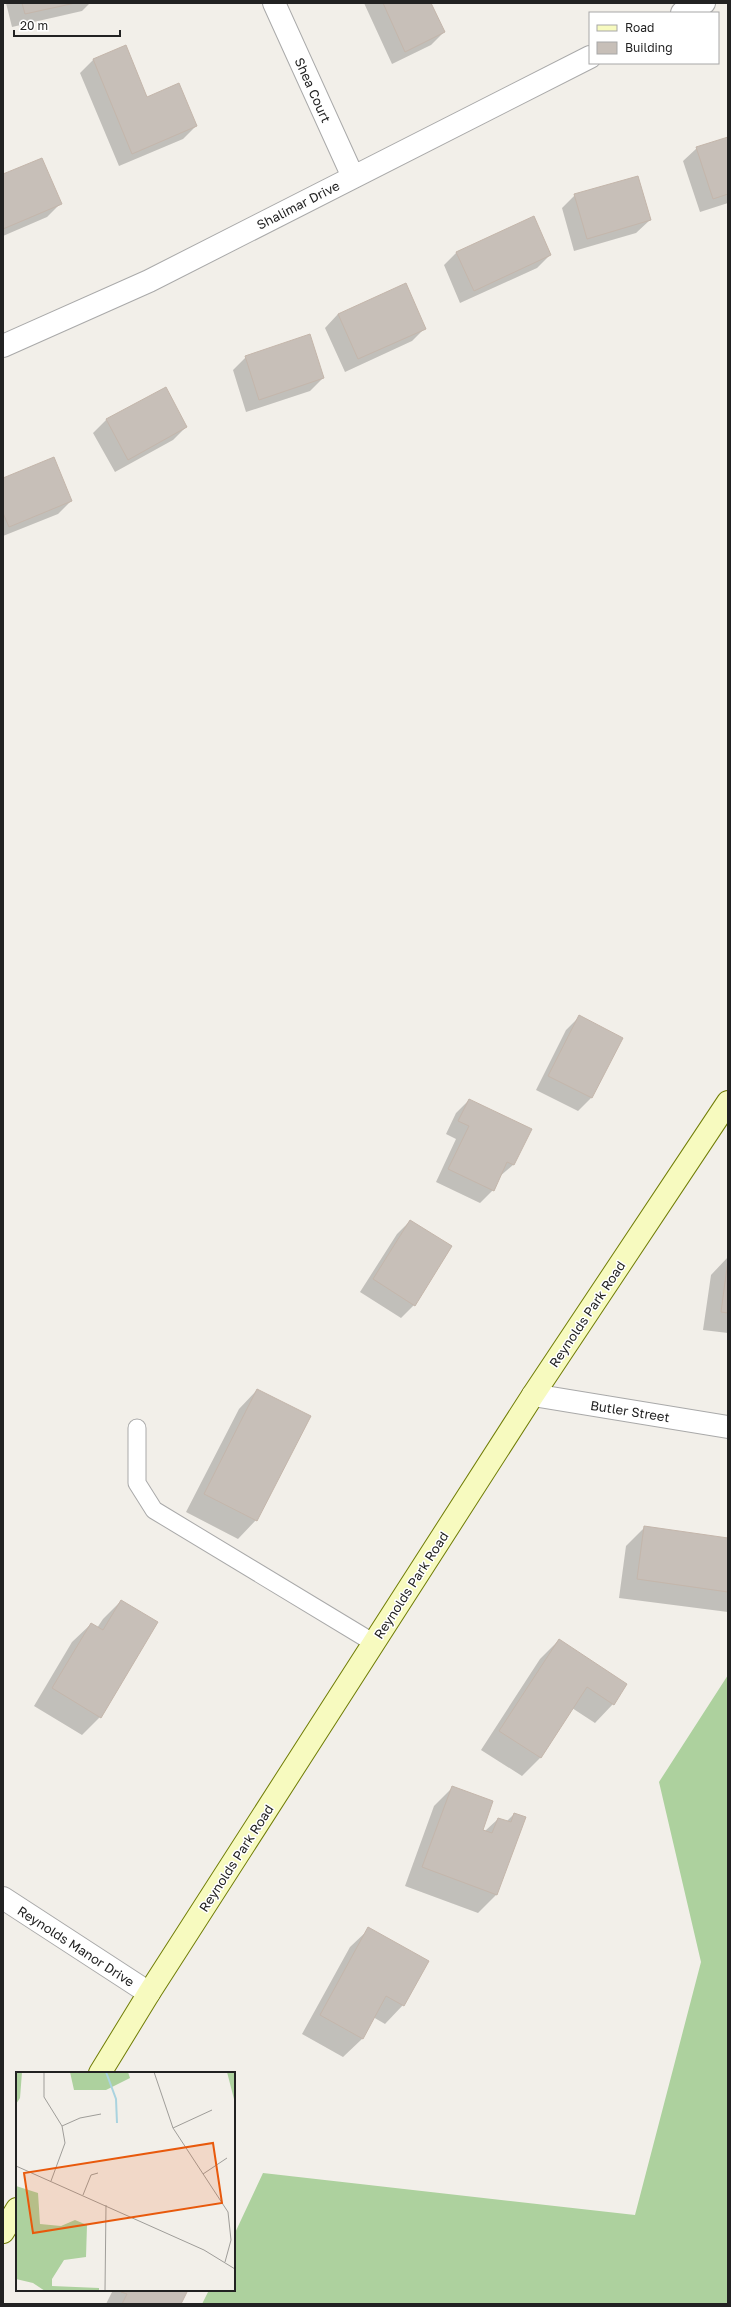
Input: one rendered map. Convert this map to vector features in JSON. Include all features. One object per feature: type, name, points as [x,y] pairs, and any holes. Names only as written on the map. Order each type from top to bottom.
[{"type":"main road","name":"Reynolds Park Road","points":[[101,2072],[149,1993],[533,1395],[728,1102]]},
{"type":"main road","points":[[3,2232],[16,2211]]},
{"type":"street","name":"Shea Court","points":[[274,3],[353,178]]},
{"type":"street","points":[[684,12],[704,3]]},
{"type":"street","name":"Shalimar Drive","points":[[3,346],[149,281],[589,59]]},
{"type":"street","name":"Butler Street","points":[[533,1395],[728,1427]]},
{"type":"street","name":"Reynolds Manor Drive","points":[[3,1898],[149,1993]]},
{"type":"lane","points":[[137,1428],[137,1483],[154,1510],[374,1642]]},
{"type":"green space","points":[[728,1675],[728,2304],[202,2304],[208,2291],[235,2291],[235,2233],[263,2173],[635,2215],[701,1962],[659,1782]]},
{"type":"building","points":[[22,3],[75,3],[25,14]]},
{"type":"building","points":[[383,3],[431,3],[445,32],[405,52]]},
{"type":"building","points":[[126,45],[147,97],[179,83],[197,126],[132,154],[93,59]]},
{"type":"building","points":[[728,137],[728,194],[713,199],[696,147]]},
{"type":"building","points":[[42,158],[62,204],[3,229],[3,174]]},
{"type":"building","points":[[638,176],[651,220],[587,239],[574,194]]},
{"type":"building","points":[[534,216],[551,255],[474,291],[456,252]]},
{"type":"building","points":[[406,283],[426,329],[358,359],[338,314]]},
{"type":"building","points":[[310,334],[324,378],[259,400],[245,356]]},
{"type":"building","points":[[166,387],[187,427],[128,460],[106,419]]},
{"type":"building","points":[[54,457],[72,501],[9,527],[3,513],[3,478]]},
{"type":"building","points":[[579,1015],[623,1038],[592,1098],[548,1076]]},
{"type":"building","points":[[469,1099],[532,1129],[514,1165],[507,1162],[494,1191],[448,1169],[469,1126],[458,1121]]},
{"type":"building","points":[[410,1220],[452,1246],[415,1306],[373,1279]]},
{"type":"building","points":[[728,1260],[728,1313],[721,1312]]},
{"type":"building","points":[[257,1389],[311,1416],[257,1521],[204,1494]]},
{"type":"building","points":[[644,1526],[728,1538],[728,1592],[637,1579]]},
{"type":"building","points":[[121,1600],[158,1622],[101,1718],[52,1688],[91,1623],[103,1630]]},
{"type":"building","points":[[559,1639],[627,1684],[614,1705],[587,1687],[541,1758],[499,1731]]},
{"type":"building","points":[[452,1786],[493,1801],[483,1830],[492,1833],[498,1818],[511,1822],[514,1813],[526,1817],[497,1895],[422,1867]]},
{"type":"building","points":[[368,1927],[429,1961],[404,2006],[386,1996],[363,2039],[320,2015]]},
{"type":"building","points":[[188,2291],[181,2304],[122,2304],[127,2294],[121,2292]]}]
